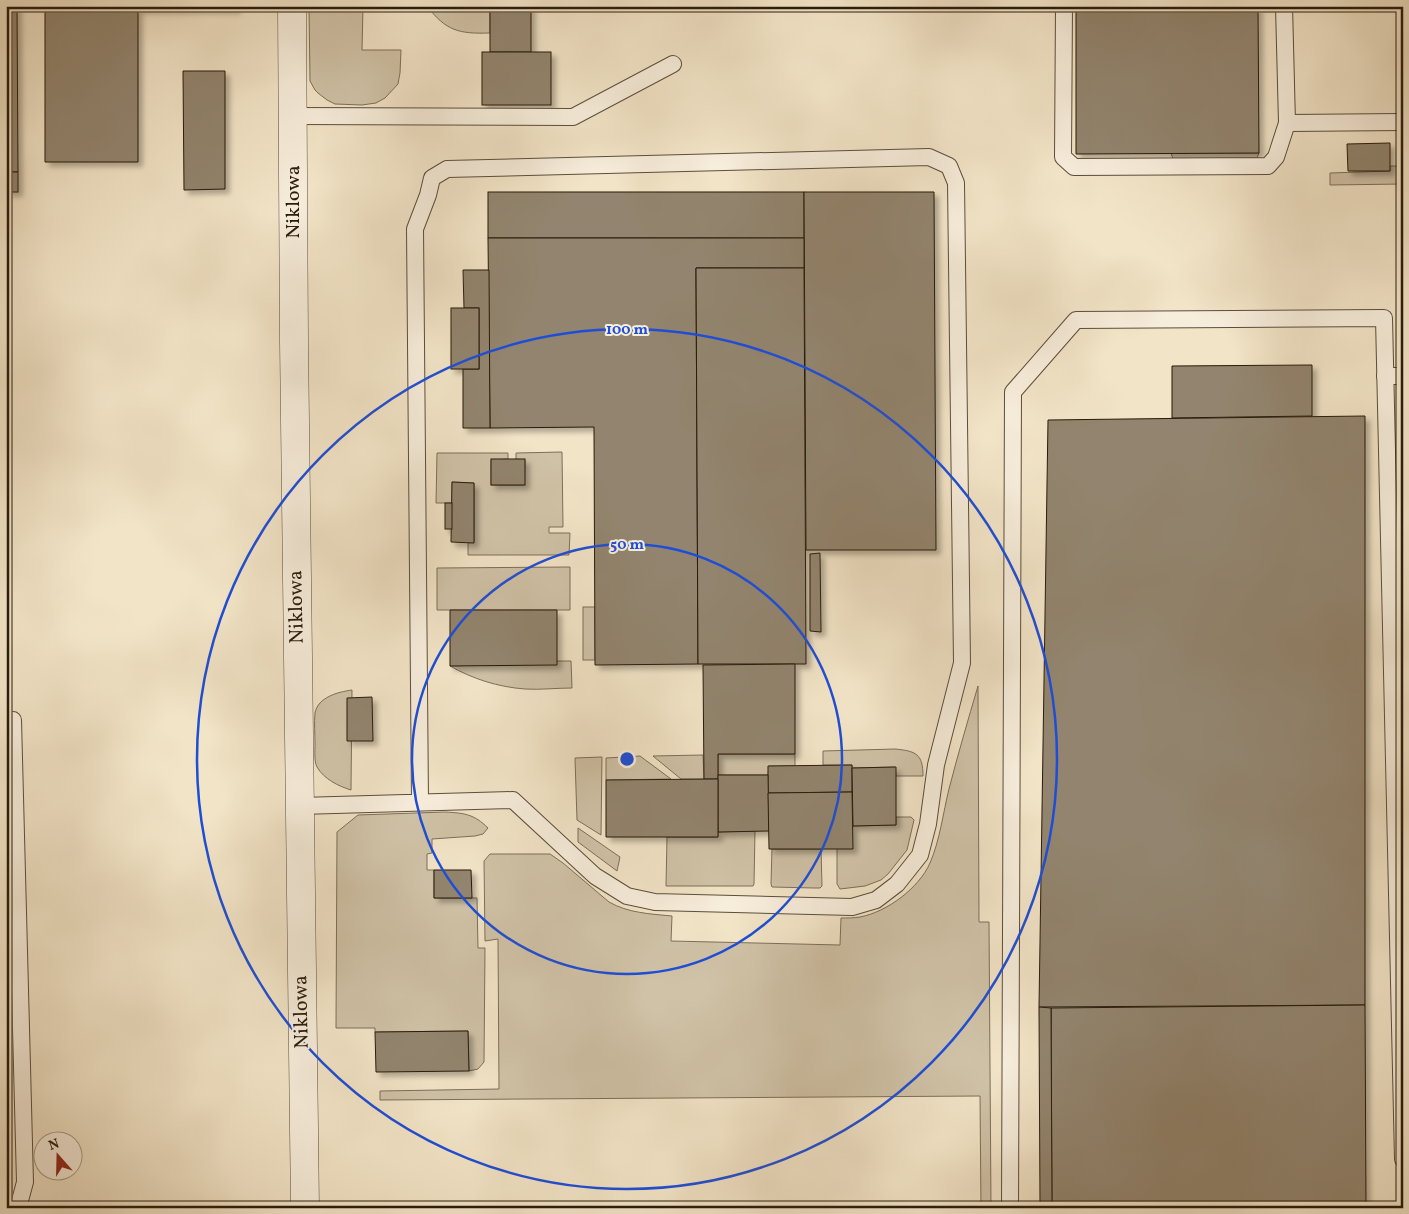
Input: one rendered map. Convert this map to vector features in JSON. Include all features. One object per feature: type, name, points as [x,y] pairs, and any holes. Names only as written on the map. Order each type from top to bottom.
[{"type":"street","name":"Niklowa","points":[[292,6],[294,342],[305,1208]]},
{"type":"lane","points":[[1064,6],[1063,157],[1074,167],[1268,166],[1276,157],[1286,123],[1284,6]]},
{"type":"lane","points":[[293,116],[573,117],[673,64]]},
{"type":"lane","points":[[1286,123],[1403,122]]},
{"type":"lane","points":[[300,806],[513,800],[595,876],[627,896],[655,902],[852,907],[876,900],[897,884],[920,854],[928,824],[936,765],[962,663],[956,183],[949,166],[929,157],[447,169],[432,178],[428,195],[415,229],[420,802]]},
{"type":"lane","points":[[1010,1208],[1013,392],[1076,320],[1384,318],[1403,1159]]},
{"type":"lane","points":[[1385,376],[1403,376]]},
{"type":"lane","points":[[13,720],[25,1182],[18,1208]]},
{"type":"shaded area","points":[[309,6],[363,6],[362,50],[401,50],[398,84],[385,98],[376,103],[362,105],[335,104],[315,90],[310,81]]},
{"type":"shaded area","points":[[427,6],[490,6],[490,33],[470,33],[447,26]]},
{"type":"shaded area","points":[[1171,153],[1259,153],[1257,158],[1173,159]]},
{"type":"shaded area","points":[[1390,166],[1403,166],[1403,184],[1330,185],[1330,173],[1390,171]]},
{"type":"shaded area","points":[[562,452],[563,527],[549,527],[549,533],[570,533],[569,555],[468,555],[468,543],[474,542],[474,483],[452,482],[452,503],[436,503],[437,453],[508,453],[508,459],[491,460],[491,485],[524,485],[525,460],[516,459],[516,453]]},
{"type":"shaded area","points":[[570,567],[570,610],[437,610],[437,568]]},
{"type":"shaded area","points":[[583,607],[595,607],[595,660],[583,660]]},
{"type":"shaded area","points":[[571,661],[572,688],[515,688],[468,675],[450,666]]},
{"type":"shaded area","points":[[978,686],[979,922],[989,922],[991,1208],[981,1208],[980,1096],[380,1100],[380,1091],[499,1089],[498,939],[485,941],[484,861],[490,854],[550,854],[616,906],[648,914],[672,916],[671,941],[840,945],[841,918],[870,914],[901,898],[918,881],[930,863],[941,826],[952,776]]},
{"type":"shaded area","points":[[352,690],[351,790],[332,782],[317,767],[315,762],[315,713],[317,707],[324,699]]},
{"type":"shaded area","points":[[895,749],[917,755],[922,763],[923,776],[896,776],[895,767],[852,768],[852,765],[823,765],[823,751]]},
{"type":"shaded area","points":[[718,754],[795,754],[795,766],[769,766],[768,775],[718,775]]},
{"type":"shaded area","points":[[703,755],[704,779],[681,779],[653,756]]},
{"type":"shaded area","points":[[640,756],[671,779],[606,780],[606,758]]},
{"type":"shaded area","points":[[602,757],[601,835],[577,820],[575,758]]},
{"type":"shaded area","points":[[445,812],[468,815],[488,828],[483,834],[475,836],[432,839],[432,853],[427,854],[427,870],[434,870],[434,898],[477,898],[478,948],[485,948],[484,1062],[478,1069],[469,1071],[468,1031],[375,1032],[375,1028],[336,1028],[337,832],[358,815]]},
{"type":"shaded area","points":[[896,817],[911,817],[914,820],[907,850],[881,880],[865,886],[840,889],[837,884],[837,849],[853,826],[896,825]]},
{"type":"shaded area","points":[[578,828],[620,857],[617,871],[578,842]]},
{"type":"shaded area","points":[[755,831],[753,886],[666,886],[667,837],[718,837],[718,832]]},
{"type":"shaded area","points":[[772,849],[821,849],[822,886],[820,888],[772,887]]},
{"type":"building","points":[[6,6],[17,6],[18,172],[6,172]]},
{"type":"building","points":[[45,6],[140,6],[140,9],[138,9],[138,162],[45,162]]},
{"type":"building","points":[[140,6],[236,6],[236,9],[140,9]]},
{"type":"building","points":[[490,6],[531,6],[531,52],[490,52]]},
{"type":"building","points":[[1076,6],[1258,6],[1259,153],[1076,154]]},
{"type":"building","points":[[482,52],[551,52],[551,105],[482,105]]},
{"type":"building","points":[[183,71],[225,71],[225,189],[184,190]]},
{"type":"building","points":[[1390,143],[1390,171],[1348,171],[1347,144]]},
{"type":"building","points":[[6,172],[18,172],[18,192],[6,192]]},
{"type":"building","points":[[488,192],[804,192],[804,238],[488,238]]},
{"type":"building","points":[[804,192],[934,192],[936,550],[806,550]]},
{"type":"building","points":[[488,238],[804,238],[804,268],[696,268],[698,664],[595,665],[594,427],[490,428]]},
{"type":"building","points":[[696,268],[804,268],[806,664],[698,664]]},
{"type":"building","points":[[463,270],[489,270],[490,428],[463,428],[463,369],[479,369],[479,308],[464,308]]},
{"type":"building","points":[[451,308],[479,308],[479,369],[451,369]]},
{"type":"building","points":[[1312,365],[1312,416],[1172,418],[1172,366]]},
{"type":"building","points":[[1365,416],[1365,1005],[1039,1007],[1048,420]]},
{"type":"building","points":[[491,459],[525,459],[525,485],[491,485]]},
{"type":"building","points":[[452,482],[474,483],[474,543],[451,542]]},
{"type":"building","points":[[445,503],[452,503],[452,529],[445,529]]},
{"type":"building","points":[[820,553],[821,632],[810,631],[810,554]]},
{"type":"building","points":[[450,610],[557,610],[557,665],[450,666]]},
{"type":"building","points":[[795,664],[795,754],[718,754],[718,779],[704,779],[703,665]]},
{"type":"building","points":[[372,697],[373,741],[347,741],[347,698]]},
{"type":"building","points":[[852,765],[852,792],[768,793],[768,766]]},
{"type":"building","points":[[896,767],[896,825],[853,826],[852,768]]},
{"type":"building","points":[[718,775],[768,775],[769,831],[718,832]]},
{"type":"building","points":[[718,779],[718,837],[606,837],[606,780]]},
{"type":"building","points":[[852,792],[853,849],[769,849],[768,793]]},
{"type":"building","points":[[434,870],[471,870],[472,898],[434,898]]},
{"type":"building","points":[[1365,1005],[1366,1208],[1052,1208],[1051,1008]]},
{"type":"building","points":[[1039,1007],[1051,1008],[1052,1208],[1040,1208]]},
{"type":"building","points":[[468,1031],[469,1071],[376,1072],[375,1032]]}]
